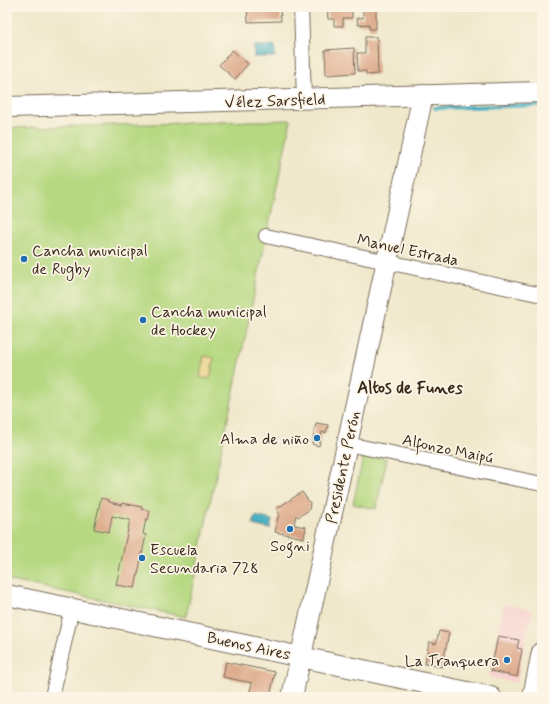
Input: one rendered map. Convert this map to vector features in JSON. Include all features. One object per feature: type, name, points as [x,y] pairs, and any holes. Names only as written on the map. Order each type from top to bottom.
[{"type":"main road","name":"Vélez Sarsfield","points":[[7,107],[542,92]]},
{"type":"main road","name":"Presidente Perón","points":[[292,697],[423,95]]},
{"type":"main road","name":"Buenos Aires","points":[[7,594],[491,697]]},
{"type":"main road","points":[[533,697],[542,652]]},
{"type":"street","points":[[301,7],[304,99]]},
{"type":"street","name":"Manuel Estrada","points":[[266,236],[542,295]]},
{"type":"street","name":"Alfonzo Maipú","points":[[347,444],[542,484]]},
{"type":"street","points":[[52,697],[72,608]]},
{"type":"shaded area","points":[[504,604],[532,610],[517,683],[489,677]]},
{"type":"green space","points":[[291,120],[186,617],[7,580],[7,128]]},
{"type":"green space","points":[[364,454],[387,459],[376,509],[353,504]]},
{"type":"sand","points":[[204,356],[214,358],[210,379],[200,377]]},
{"type":"water","points":[[254,46],[275,46],[275,57],[254,57]]},
{"type":"water","points":[[255,516],[272,520],[270,529],[253,525]]},
{"type":"building","points":[[247,7],[280,7],[281,21],[248,22]]},
{"type":"building","points":[[327,7],[352,7],[352,18],[343,18],[343,26],[334,26],[334,19],[328,19]]},
{"type":"building","points":[[363,7],[376,7],[376,29],[369,29],[369,24],[358,25],[357,18],[363,18]]},
{"type":"building","points":[[365,37],[377,37],[378,74],[366,75],[366,71],[358,71],[357,53],[365,53]]},
{"type":"building","points":[[354,48],[355,73],[326,75],[325,50]]},
{"type":"building","points":[[232,50],[248,64],[235,79],[219,65]]},
{"type":"building","name":"Alma de niño","points":[[316,423],[328,425],[326,433],[322,432],[319,446],[312,444]]},
{"type":"building","points":[[302,492],[310,503],[309,510],[298,517],[296,515],[294,525],[306,527],[304,538],[275,532],[279,513],[276,509]]},
{"type":"building","points":[[101,498],[109,500],[109,502],[122,505],[122,503],[142,507],[141,509],[150,511],[148,520],[146,519],[143,534],[146,535],[135,588],[116,585],[130,520],[112,516],[109,532],[94,529]]},
{"type":"building","points":[[439,631],[449,633],[442,667],[425,664],[429,642],[436,644]]},
{"type":"building","name":"La Tranquera","points":[[498,636],[519,640],[517,648],[522,649],[517,677],[491,671]]},
{"type":"building","points":[[226,662],[275,672],[270,697],[249,694],[252,683],[223,677]]},
{"type":"waterway","points":[[435,108],[542,105]]},
{"type":"place","name":"Cancha municipal de Rugby","points":[[24,259]]},
{"type":"place","name":"Cancha municipal de Hockey","points":[[143,320]]},
{"type":"place","name":"Alma de niño","points":[[317,438]]},
{"type":"place","name":"Sogni","points":[[290,529]]},
{"type":"place","name":"Escuela Secundaria 728","points":[[142,558]]},
{"type":"place","name":"La Tranquera","points":[[507,660]]},
{"type":"district","name":"Altos de Funes","points":[[410,387]]}]
